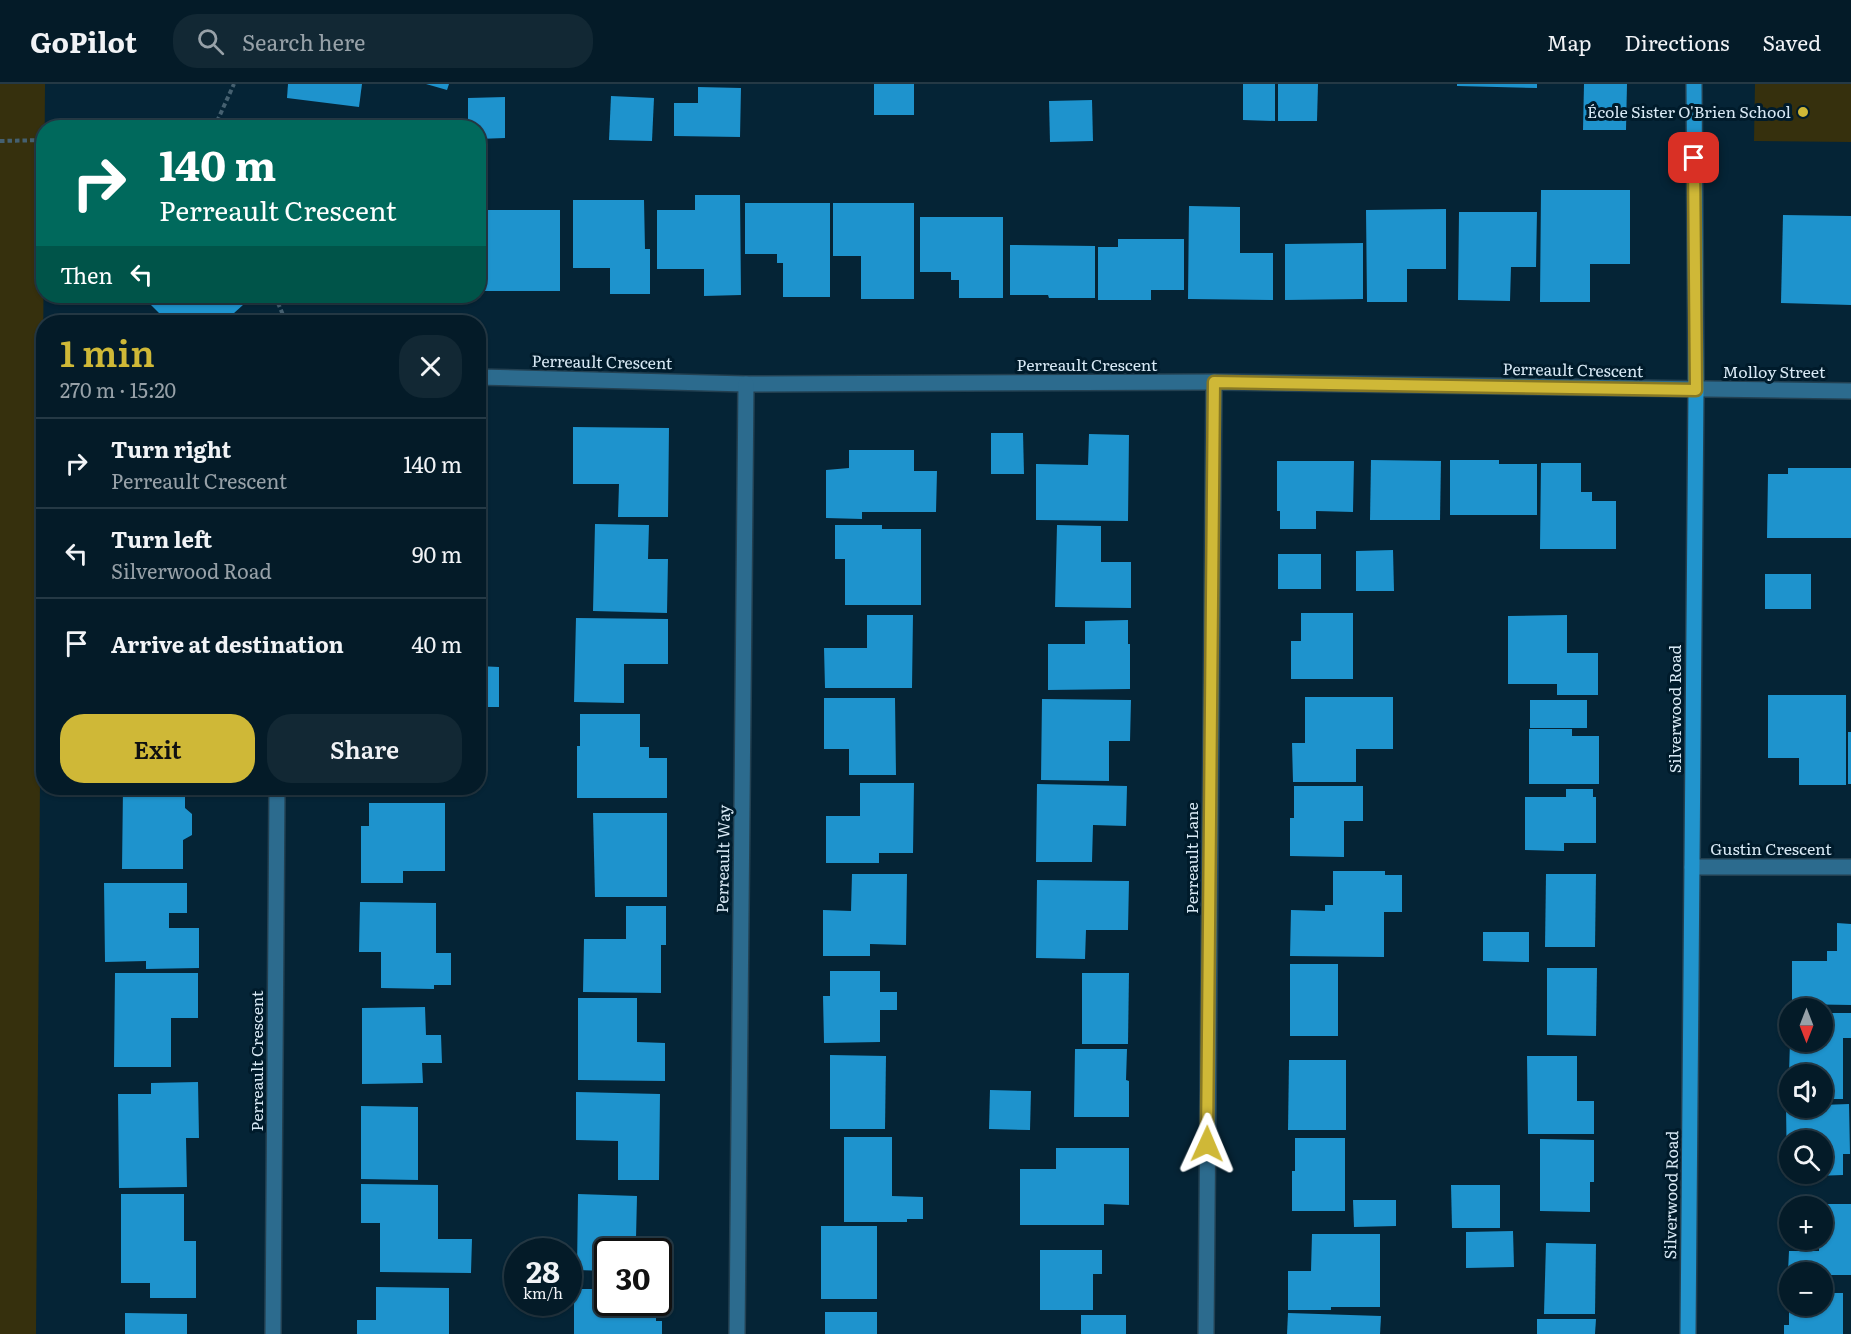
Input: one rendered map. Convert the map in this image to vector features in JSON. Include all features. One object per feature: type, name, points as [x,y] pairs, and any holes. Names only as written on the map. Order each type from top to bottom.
[{"type":"street","name":"Silverwood Road","points":[[1688,1334],[1696,390],[1694,84]]},
{"type":"street","name":"Perreault Crescent","points":[[486,377],[746,384],[1214,382],[1696,390]]},
{"type":"street","name":"Perreault Lane","points":[[1206,1334],[1214,382]]},
{"type":"street","name":"Perreault Way","points":[[737,1334],[746,384]]},
{"type":"street","name":"Molloy Street","points":[[1696,390],[1851,391]]},
{"type":"street","name":"Perreault Crescent","points":[[273,1334],[277,795]]},
{"type":"street","name":"Gustin Crescent","points":[[1692,867],[1851,867]]},
{"type":"path","points":[[218,120],[234,84]]},
{"type":"path","points":[[0,141],[36,140]]},
{"type":"shaded area","points":[[0,84],[45,84],[45,120],[36,120],[36,303],[43,303],[43,315],[36,315],[36,795],[40,795],[36,1334],[0,1334]]},
{"type":"shaded area","name":"École Sister O'Brien School","points":[[1755,84],[1851,84],[1851,142],[1754,141]]},
{"type":"building","points":[[288,84],[362,84],[359,107],[287,98]]},
{"type":"building","points":[[426,84],[449,84],[447,90]]},
{"type":"building","points":[[874,84],[914,84],[914,115],[874,115]]},
{"type":"building","points":[[1243,84],[1275,84],[1275,121],[1243,120]]},
{"type":"building","points":[[1278,84],[1318,84],[1317,121],[1278,121]]},
{"type":"building","points":[[1457,84],[1537,84],[1537,88],[1457,86]]},
{"type":"building","points":[[1584,84],[1627,84],[1626,130],[1583,130]]},
{"type":"building","points":[[698,87],[741,88],[740,137],[674,136],[674,103],[698,103]]},
{"type":"building","points":[[611,96],[654,98],[652,141],[609,140]]},
{"type":"building","points":[[505,97],[505,138],[486,139],[486,120],[468,120],[468,98]]},
{"type":"building","points":[[1092,100],[1093,141],[1050,142],[1049,101]]},
{"type":"building","points":[[1541,190],[1630,190],[1630,264],[1590,264],[1590,302],[1540,302]]},
{"type":"building","points":[[695,195],[740,195],[741,295],[704,296],[704,269],[657,269],[657,210],[695,210]]},
{"type":"building","points":[[573,200],[644,200],[645,249],[650,249],[650,294],[610,294],[610,268],[573,268]]},
{"type":"building","points":[[745,203],[830,203],[830,297],[783,297],[783,263],[777,263],[777,254],[745,254]]},
{"type":"building","points":[[833,203],[914,203],[914,299],[861,299],[861,256],[833,256]]},
{"type":"building","points":[[1189,206],[1240,207],[1240,253],[1273,253],[1273,300],[1188,299]]},
{"type":"building","points":[[1446,209],[1446,269],[1407,269],[1407,302],[1367,302],[1366,210]]},
{"type":"building","points":[[486,210],[560,210],[560,291],[486,291]]},
{"type":"building","points":[[1459,212],[1537,212],[1536,267],[1511,267],[1510,301],[1458,300]]},
{"type":"building","points":[[1783,215],[1851,216],[1851,305],[1781,303]]},
{"type":"building","points":[[920,217],[1003,217],[1003,298],[959,298],[959,280],[951,280],[951,272],[920,272]]},
{"type":"building","points":[[1118,239],[1184,239],[1184,290],[1151,290],[1151,300],[1098,300],[1098,247],[1118,247]]},
{"type":"building","points":[[1363,243],[1363,299],[1285,300],[1285,244]]},
{"type":"building","points":[[1010,245],[1095,246],[1095,298],[1010,295]]},
{"type":"building","points":[[149,303],[245,303],[232,315],[161,315]]},
{"type":"building","points":[[573,427],[669,428],[668,517],[618,517],[619,484],[573,484]]},
{"type":"building","points":[[991,433],[1023,433],[1024,474],[991,474]]},
{"type":"building","points":[[1089,434],[1129,435],[1128,521],[1036,520],[1036,464],[1088,465]]},
{"type":"building","points":[[849,450],[914,450],[914,471],[937,471],[936,512],[862,512],[862,519],[826,518],[826,470],[849,468]]},
{"type":"building","points":[[1371,460],[1441,461],[1440,520],[1370,520]]},
{"type":"building","points":[[1450,460],[1499,460],[1499,464],[1537,464],[1537,515],[1450,515]]},
{"type":"building","points":[[1277,461],[1354,461],[1353,512],[1316,511],[1316,529],[1280,529],[1280,511],[1277,511]]},
{"type":"building","points":[[1541,463],[1581,463],[1581,492],[1592,492],[1592,501],[1616,501],[1616,549],[1540,549]]},
{"type":"building","points":[[1788,468],[1851,468],[1851,538],[1767,538],[1768,474],[1788,474]]},
{"type":"building","points":[[595,524],[649,525],[648,559],[668,559],[667,613],[593,611]]},
{"type":"building","points":[[835,525],[882,525],[882,529],[921,529],[921,605],[845,605],[845,559],[835,559]]},
{"type":"building","points":[[1057,525],[1101,526],[1101,562],[1131,562],[1131,608],[1055,607]]},
{"type":"building","points":[[1393,550],[1394,591],[1356,591],[1356,551]]},
{"type":"building","points":[[1278,554],[1321,554],[1321,589],[1278,589]]},
{"type":"building","points":[[1765,574],[1811,574],[1811,609],[1765,609]]},
{"type":"building","points":[[1301,613],[1353,613],[1353,679],[1291,679],[1291,641],[1301,641]]},
{"type":"building","points":[[867,615],[913,615],[912,688],[825,688],[824,648],[867,648]]},
{"type":"building","points":[[1567,615],[1567,653],[1598,653],[1598,695],[1557,695],[1557,684],[1508,684],[1508,616]]},
{"type":"building","points":[[576,618],[668,619],[668,664],[624,664],[624,703],[574,702]]},
{"type":"building","points":[[1128,620],[1130,689],[1048,690],[1048,644],[1085,644],[1085,621]]},
{"type":"building","points":[[486,666],[499,667],[499,707],[486,707]]},
{"type":"building","points":[[1768,695],[1846,695],[1846,785],[1799,785],[1799,758],[1768,758]]},
{"type":"building","points":[[1305,697],[1393,697],[1393,749],[1356,749],[1356,782],[1293,782],[1292,743],[1305,743]]},
{"type":"building","points":[[824,698],[895,698],[896,775],[849,775],[849,749],[824,749]]},
{"type":"building","points":[[1042,699],[1131,700],[1130,741],[1109,741],[1109,781],[1041,780]]},
{"type":"building","points":[[1530,700],[1587,700],[1587,728],[1530,728]]},
{"type":"building","points":[[580,714],[640,714],[640,747],[649,747],[649,758],[667,758],[667,798],[577,798],[577,746],[580,746]]},
{"type":"building","points":[[1529,729],[1572,729],[1572,736],[1599,736],[1599,784],[1529,784]]},
{"type":"building","points":[[1848,732],[1851,732],[1851,784],[1848,784]]},
{"type":"building","points":[[860,783],[914,783],[913,853],[879,853],[879,863],[826,863],[826,816],[860,816]]},
{"type":"building","points":[[1037,784],[1127,786],[1126,826],[1093,825],[1092,862],[1036,862]]},
{"type":"building","points":[[1294,786],[1363,786],[1363,821],[1344,821],[1344,857],[1290,856],[1290,818],[1294,818]]},
{"type":"building","points":[[1566,789],[1593,789],[1593,797],[1596,797],[1596,843],[1564,843],[1564,851],[1525,850],[1525,797],[1566,797]]},
{"type":"building","points":[[123,795],[185,795],[185,808],[192,814],[192,835],[183,840],[183,869],[122,869]]},
{"type":"building","points":[[369,803],[445,803],[445,871],[403,871],[403,883],[361,883],[361,826],[369,826]]},
{"type":"building","points":[[593,813],[667,813],[667,897],[595,897]]},
{"type":"building","points":[[1333,871],[1385,871],[1385,875],[1402,875],[1402,912],[1384,912],[1384,957],[1290,956],[1291,910],[1325,911],[1325,905],[1333,905]]},
{"type":"building","points":[[852,874],[907,874],[906,945],[870,944],[870,956],[823,956],[823,910],[851,911]]},
{"type":"building","points":[[1546,874],[1596,874],[1595,947],[1545,947]]},
{"type":"building","points":[[1037,880],[1129,881],[1128,930],[1086,930],[1085,959],[1036,958]]},
{"type":"building","points":[[104,883],[187,883],[187,913],[169,913],[169,928],[199,928],[199,968],[146,969],[146,961],[105,962]]},
{"type":"building","points":[[360,902],[436,903],[436,953],[451,953],[451,985],[434,985],[434,989],[381,988],[381,952],[359,952]]},
{"type":"building","points":[[626,906],[666,906],[666,945],[661,945],[661,993],[583,992],[584,939],[626,939]]},
{"type":"building","points":[[1837,923],[1851,924],[1851,1005],[1833,1005],[1833,998],[1792,998],[1792,961],[1827,961],[1827,951],[1837,951]]},
{"type":"building","points":[[1483,932],[1529,932],[1529,962],[1483,961]]},
{"type":"building","points":[[1290,964],[1338,964],[1338,1036],[1290,1036]]},
{"type":"building","points":[[1547,968],[1597,968],[1596,1036],[1547,1035]]},
{"type":"building","points":[[830,971],[880,971],[880,992],[897,992],[897,1010],[880,1010],[880,1042],[824,1043],[823,996],[830,996]]},
{"type":"building","points":[[115,973],[198,973],[198,1018],[171,1018],[171,1067],[114,1067]]},
{"type":"building","points":[[1082,973],[1129,973],[1128,1044],[1082,1044]]},
{"type":"building","points":[[578,998],[637,998],[637,1042],[665,1043],[665,1081],[578,1080]]},
{"type":"building","points":[[425,1007],[426,1035],[441,1035],[442,1063],[422,1063],[423,1083],[362,1084],[362,1008]]},
{"type":"building","points":[[1833,1013],[1851,1013],[1851,1038],[1843,1038],[1843,1099],[1833,1099],[1833,1064],[1789,1064],[1790,1052],[1833,1052]]},
{"type":"building","points":[[1075,1049],[1127,1049],[1126,1080],[1129,1081],[1129,1117],[1074,1117]]},
{"type":"building","points":[[830,1055],[886,1056],[885,1129],[830,1129]]},
{"type":"building","points":[[1527,1056],[1577,1056],[1577,1101],[1594,1101],[1594,1134],[1528,1134]]},
{"type":"building","points":[[1289,1060],[1346,1060],[1346,1130],[1288,1130]]},
{"type":"building","points":[[198,1082],[199,1138],[186,1138],[187,1187],[119,1188],[118,1094],[151,1094],[151,1083]]},
{"type":"building","points":[[990,1090],[1031,1091],[1030,1130],[989,1129]]},
{"type":"building","points":[[576,1092],[660,1094],[659,1180],[618,1180],[618,1141],[576,1140]]},
{"type":"building","points":[[1849,1104],[1850,1154],[1843,1154],[1843,1175],[1833,1175],[1833,1130],[1786,1130],[1786,1118],[1833,1118],[1833,1105]]},
{"type":"building","points":[[361,1106],[418,1107],[418,1180],[361,1179]]},
{"type":"building","points":[[844,1137],[892,1137],[892,1196],[923,1197],[923,1219],[907,1219],[907,1222],[844,1222]]},
{"type":"building","points":[[1295,1138],[1345,1138],[1345,1211],[1292,1211]]},
{"type":"building","points":[[1540,1139],[1594,1140],[1594,1182],[1590,1182],[1590,1212],[1540,1211]]},
{"type":"building","points":[[1056,1148],[1129,1148],[1129,1205],[1104,1204],[1104,1225],[1020,1225],[1020,1169],[1056,1169]]},
{"type":"building","points":[[361,1184],[438,1185],[438,1239],[472,1239],[471,1273],[380,1272],[380,1223],[361,1223]]},
{"type":"building","points":[[1451,1185],[1500,1185],[1500,1228],[1452,1228]]},
{"type":"building","points":[[121,1194],[184,1194],[184,1241],[196,1241],[196,1298],[150,1298],[150,1283],[121,1283]]},
{"type":"building","points":[[578,1194],[637,1196],[636,1238],[594,1238],[594,1271],[582,1270],[582,1238],[577,1238]]},
{"type":"building","points":[[1353,1200],[1396,1200],[1396,1226],[1354,1227]]},
{"type":"building","points":[[1833,1204],[1851,1204],[1851,1275],[1833,1275],[1833,1262],[1788,1262],[1789,1251],[1833,1250]]},
{"type":"building","points":[[821,1226],[877,1226],[877,1299],[821,1299]]},
{"type":"building","points":[[1513,1231],[1514,1267],[1466,1268],[1466,1232]]},
{"type":"building","points":[[1312,1234],[1380,1234],[1380,1307],[1288,1310],[1288,1271],[1311,1271]]},
{"type":"building","points":[[1546,1243],[1596,1244],[1595,1314],[1544,1314]]},
{"type":"building","points":[[1040,1250],[1102,1250],[1102,1274],[1093,1274],[1093,1310],[1040,1310]]},
{"type":"building","points":[[376,1287],[449,1288],[449,1334],[357,1334],[357,1320],[376,1320]]},
{"type":"building","points":[[582,1289],[594,1289],[594,1316],[656,1316],[656,1321],[662,1321],[662,1334],[574,1334],[574,1316],[582,1316]]},
{"type":"building","points":[[1833,1293],[1843,1293],[1843,1334],[1784,1334],[1784,1325],[1789,1325],[1789,1316],[1833,1316]]},
{"type":"building","points":[[825,1312],[877,1312],[877,1334],[825,1334]]},
{"type":"building","points":[[125,1313],[187,1314],[187,1334],[125,1334]]},
{"type":"building","points":[[1288,1313],[1381,1316],[1380,1334],[1287,1334]]},
{"type":"building","points":[[1081,1315],[1126,1315],[1126,1334],[1081,1334]]},
{"type":"building","points":[[1537,1319],[1596,1319],[1595,1334],[1537,1334]]},
{"type":"place","name":"École Sister O'Brien School","points":[[1803,112]]},
{"type":"route","points":[[1207,1144],[1214,382],[1696,390],[1694,158]]}]
